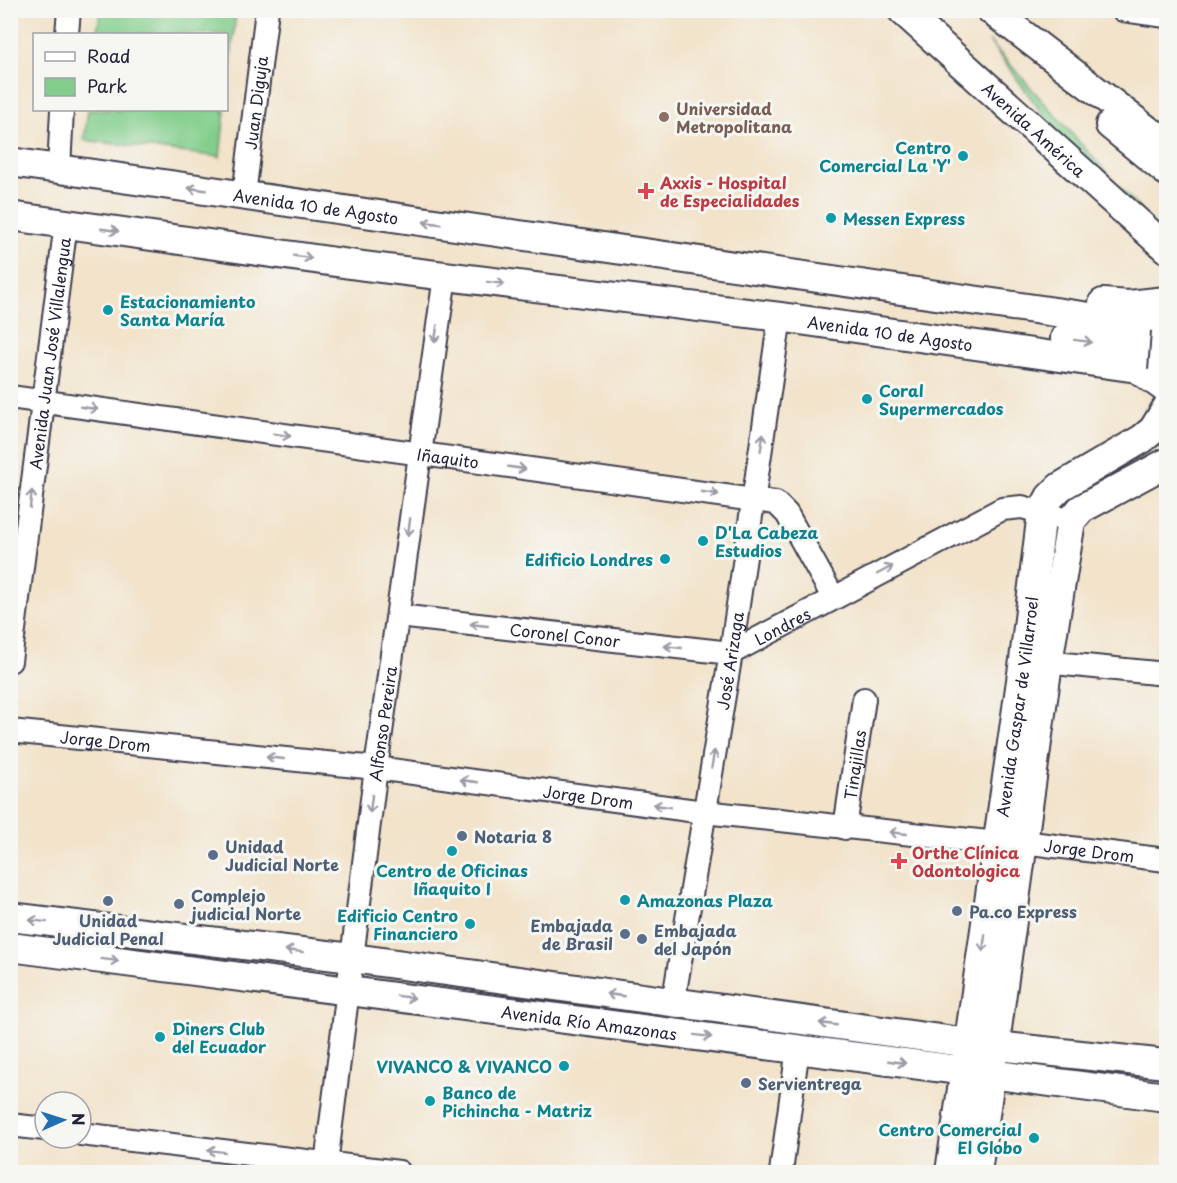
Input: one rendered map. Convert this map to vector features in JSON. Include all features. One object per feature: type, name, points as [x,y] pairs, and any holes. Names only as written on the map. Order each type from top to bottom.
[{"type":"main road","name":"Avenida América","points":[[902,10],[1167,248]]},
{"type":"main road","name":"Avenida América","points":[[922,10],[1011,93]]},
{"type":"main road","points":[[999,17],[1150,132],[1167,139]]},
{"type":"main road","points":[[999,17],[1069,91],[1167,171]]},
{"type":"main road","name":"Avenida 10 de Agosto","points":[[10,162],[1167,330],[1166,383]]},
{"type":"main road","name":"Avenida 10 de Agosto","points":[[10,216],[445,276],[780,317],[1137,368],[1166,383]]},
{"type":"main road","name":"Avenida 10 de Agosto","points":[[621,249],[672,246],[1038,298],[1129,305],[1167,301]]},
{"type":"main road","name":"Avenida 10 de Agosto","points":[[608,297],[654,289],[776,301],[1166,383]]},
{"type":"main road","name":"Avenida Gaspar de Villarroel","points":[[978,1173],[978,1074],[1036,661],[1042,512],[1050,497],[1060,487],[1142,439],[1153,430],[1166,383]]},
{"type":"main road","points":[[1071,521],[1081,509],[1167,463]]},
{"type":"main road","name":"Avenida Gaspar de Villarroel","points":[[1036,661],[1071,521]]},
{"type":"main road","name":"Avenida Río Amazonas","points":[[10,917],[352,958],[673,1004],[982,1044],[1167,1064]]},
{"type":"main road","name":"Avenida Río Amazonas","points":[[10,947],[798,1048],[978,1074],[1167,1096]]},
{"type":"main road","name":"Avenida Gaspar de Villarroel","points":[[950,1173],[978,1074]]},
{"type":"street","points":[[68,33],[69,10]]},
{"type":"street","name":"Juan Diguja","points":[[244,195],[267,10]]},
{"type":"street","points":[[1132,11],[1167,16]]},
{"type":"street","points":[[58,170],[62,111]]},
{"type":"street","name":"Avenida Juan José Villalengua","points":[[10,662],[17,565],[43,401],[66,223]]},
{"type":"street","name":"Alfonso Pereira","points":[[326,1169],[376,768],[445,276]]},
{"type":"street","name":"José Arizaga","points":[[673,1004],[731,653],[780,317]]},
{"type":"street","name":"Iñaquito","points":[[10,397],[776,503],[787,514],[833,597]]},
{"type":"street","name":"Londres","points":[[731,653],[1002,509],[1022,507],[1071,521]]},
{"type":"street","name":"Coronel Conor","points":[[398,616],[731,653]]},
{"type":"street","points":[[1036,661],[1167,674]]},
{"type":"street","name":"Tinajillas","points":[[845,828],[864,699]]},
{"type":"street","name":"Jorge Drom","points":[[10,731],[376,768],[704,812],[845,828],[1167,860]]},
{"type":"street","points":[[781,1173],[798,1048]]},
{"type":"street","points":[[10,1125],[33,1128]]},
{"type":"street","points":[[93,1136],[326,1169],[399,1173]]},
{"type":"green space","points":[[100,11],[236,11],[228,89],[228,33],[97,33]]},
{"type":"green space","points":[[989,41],[1166,239],[1166,282]]},
{"type":"green space","points":[[88,111],[225,111],[220,157],[84,140]]},
{"type":"place","name":"Universidad Metropolitana","points":[[664,117]]},
{"type":"place","name":"Centro Comercial La 'Y'","points":[[963,156]]},
{"type":"place","name":"Axxis - Hospital de Especialidades","points":[[646,191]]},
{"type":"place","name":"Messen Express","points":[[831,218]]},
{"type":"place","name":"Estacionamiento Santa María","points":[[108,310]]},
{"type":"place","name":"Coral Supermercados","points":[[867,399]]},
{"type":"place","name":"D'La Cabeza Estudios","points":[[703,541]]},
{"type":"place","name":"Edificio Londres","points":[[665,559]]},
{"type":"place","name":"Notaria 8","points":[[462,836]]},
{"type":"place","name":"Centro de Oficinas Iñaquito I","points":[[452,851]]},
{"type":"place","name":"Unidad Judicial Norte","points":[[213,855]]},
{"type":"place","name":"Orthe Clínica Odontologica","points":[[899,861]]},
{"type":"place","name":"Amazonas Plaza","points":[[625,900]]},
{"type":"place","name":"Unidad Judicial Penal","points":[[108,901]]},
{"type":"place","name":"Complejo judicial Norte","points":[[179,904]]},
{"type":"place","name":"Pa.co Express","points":[[957,911]]},
{"type":"place","name":"Edificio Centro Financiero","points":[[470,924]]},
{"type":"place","name":"Embajada de Brasil","points":[[625,934]]},
{"type":"place","name":"Embajada del Japón","points":[[642,939]]},
{"type":"place","name":"Diners Club del Ecuador","points":[[160,1037]]},
{"type":"place","name":"VIVANCO & VIVANCO","points":[[564,1066]]},
{"type":"place","name":"Servientrega","points":[[746,1083]]},
{"type":"place","name":"Banco de Pichincha - Matriz","points":[[430,1101]]},
{"type":"place","name":"Centro Comercial El Globo","points":[[1034,1138]]}]
